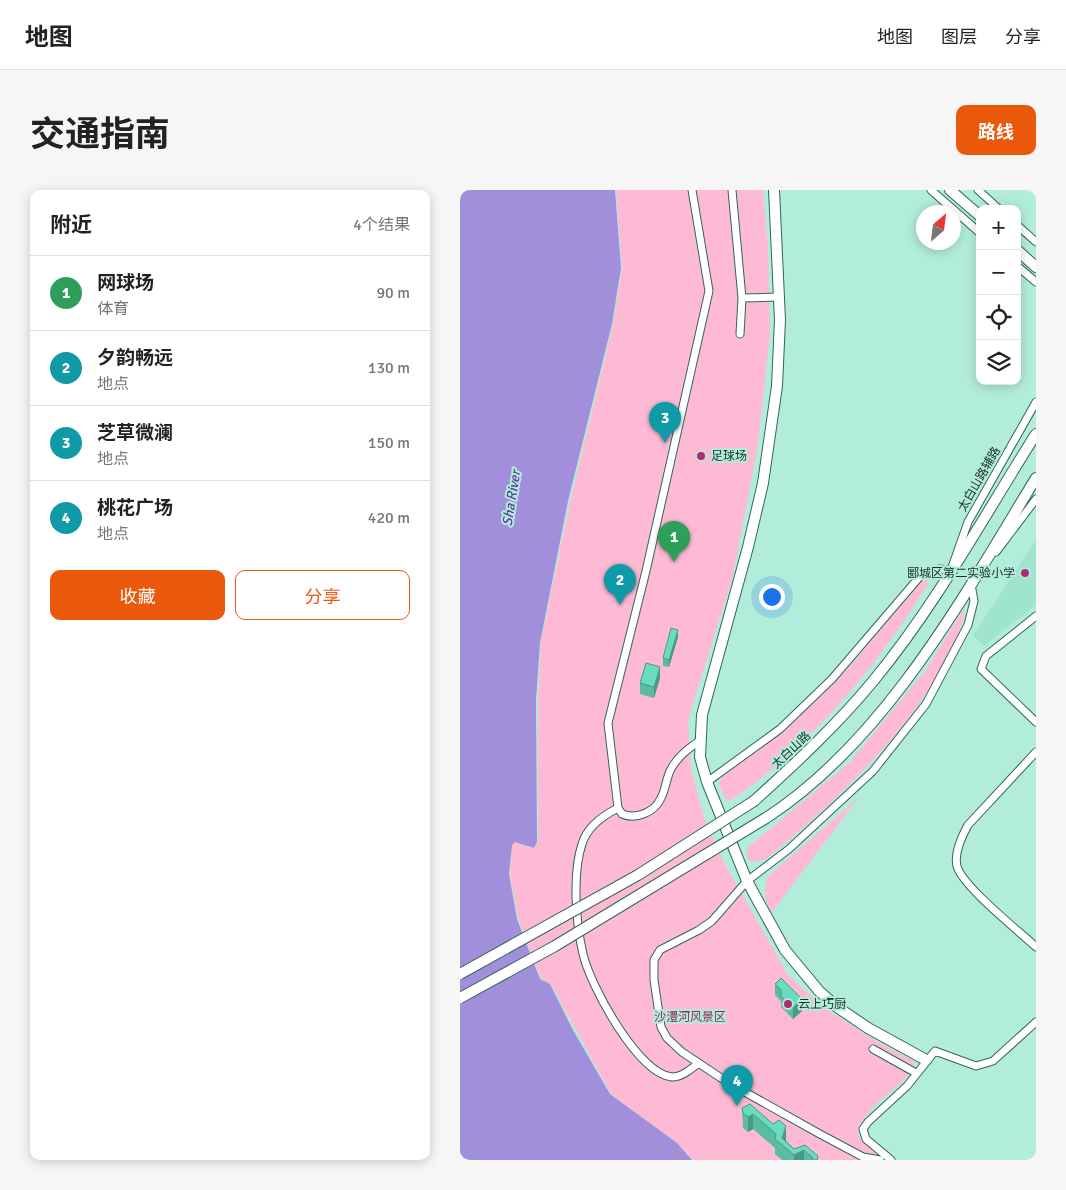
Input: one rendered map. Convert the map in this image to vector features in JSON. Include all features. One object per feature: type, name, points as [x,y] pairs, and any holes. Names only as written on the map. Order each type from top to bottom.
[{"type":"main road","points":[[774,190],[779,297],[777,386],[763,483],[748,547],[702,715],[700,757],[706,782],[747,881],[785,950],[819,991],[837,1007],[868,1028],[926,1060]]},
{"type":"main road","points":[[950,190],[976,213]]},
{"type":"main road","points":[[1021,254],[1036,267]]},
{"type":"main road","name":"太白山路","points":[[460,974],[638,875],[754,801],[815,745],[874,680],[931,603],[1036,434]]},
{"type":"main road","points":[[460,998],[555,946],[766,818],[787,804],[854,744],[902,685],[948,621],[1036,478]]},
{"type":"street","points":[[692,190],[709,291],[650,554],[608,723],[618,808],[627,816],[638,816],[652,809],[661,799],[670,770],[682,753],[701,740]]},
{"type":"street","points":[[732,190],[742,298],[740,334]]},
{"type":"street","points":[[931,190],[976,229]]},
{"type":"street","points":[[978,190],[995,205]]},
{"type":"street","points":[[1021,229],[1036,242]]},
{"type":"street","points":[[1021,269],[1036,282]]},
{"type":"street","points":[[742,298],[779,297]]},
{"type":"street","name":"太白山路辅路","points":[[951,570],[968,522],[1036,402]]},
{"type":"street","points":[[880,1160],[863,1157],[818,1133],[726,1082],[682,1052],[668,1038],[661,1027],[654,980],[654,960],[660,950],[699,930],[712,921],[747,881],[789,849],[873,771],[926,704],[968,624],[974,601],[971,584],[1036,499]]},
{"type":"street","points":[[706,782],[780,729],[832,679],[922,574],[939,569],[951,570]]},
{"type":"street","points":[[1036,616],[986,656],[981,669],[1036,722]]},
{"type":"street","points":[[1036,752],[968,825],[961,838],[957,865],[965,881],[1036,946]]},
{"type":"street","points":[[618,808],[598,819],[582,843],[577,866],[575,890],[583,955],[605,1005],[632,1046],[650,1068],[672,1077],[687,1073],[699,1063]]},
{"type":"street","points":[[891,1160],[866,1139],[863,1129],[868,1122],[907,1086],[935,1050],[976,1066],[993,1061],[1036,1022]]},
{"type":"street","points":[[873,1049],[916,1073]]},
{"type":"shaded area","name":"郾城区第二实验小学","points":[[1036,540],[1036,605],[984,646],[973,635]]},
{"type":"green space","name":"沙澧河风景区","points":[[616,190],[763,190],[768,247],[770,334],[758,445],[733,576],[688,720],[691,769],[705,820],[725,864],[788,975],[825,1008],[871,1038],[915,1062],[906,1078],[873,1107],[858,1127],[859,1139],[886,1160],[693,1160],[677,1143],[611,1094],[551,984],[541,979],[518,918],[510,874],[512,845],[515,842],[534,849],[538,842],[538,699],[541,641],[570,502],[613,325],[622,268]]},
{"type":"green space","points":[[927,579],[928,584],[904,621],[838,706],[813,732],[759,779],[730,801],[724,797],[719,783],[723,776],[786,729],[823,694],[856,659],[919,583]]},
{"type":"green space","points":[[963,610],[965,613],[952,648],[934,682],[911,715],[885,746],[857,777],[799,832],[764,860],[751,862],[747,858],[747,848],[849,763],[925,671]]},
{"type":"green space","points":[[859,797],[772,912],[765,894],[768,876]]},
{"type":"water","name":"Sha River","points":[[460,190],[615,190],[621,268],[612,324],[568,501],[540,643],[536,700],[537,842],[534,848],[515,842],[512,845],[509,874],[517,919],[540,979],[550,984],[573,1030],[610,1094],[677,1143],[692,1160],[460,1160]]},
{"type":"building","points":[[671,628],[678,630],[669,660],[663,658]]},
{"type":"building","points":[[646,663],[660,667],[654,687],[640,683]]},
{"type":"building","points":[[781,978],[802,999],[793,1008],[781,996],[781,990],[775,984]]},
{"type":"building","points":[[750,1104],[773,1124],[779,1120],[786,1126],[782,1138],[794,1149],[805,1145],[818,1156],[817,1160],[812,1160],[813,1158],[804,1150],[794,1155],[775,1139],[776,1134],[753,1114],[748,1117],[743,1113],[742,1108]]},
{"type":"place","name":"芝草微澜","points":[[665,443]]},
{"type":"place","name":"足球场","points":[[701,456]]},
{"type":"place","name":"网球场","points":[[674,562]]},
{"type":"place","name":"郾城区第二实验小学","points":[[1025,573]]},
{"type":"place","name":"夕韵畅远","points":[[620,605]]},
{"type":"place","name":"云上巧厨","points":[[788,1004]]},
{"type":"place","name":"桃花广场","points":[[737,1106]]}]
